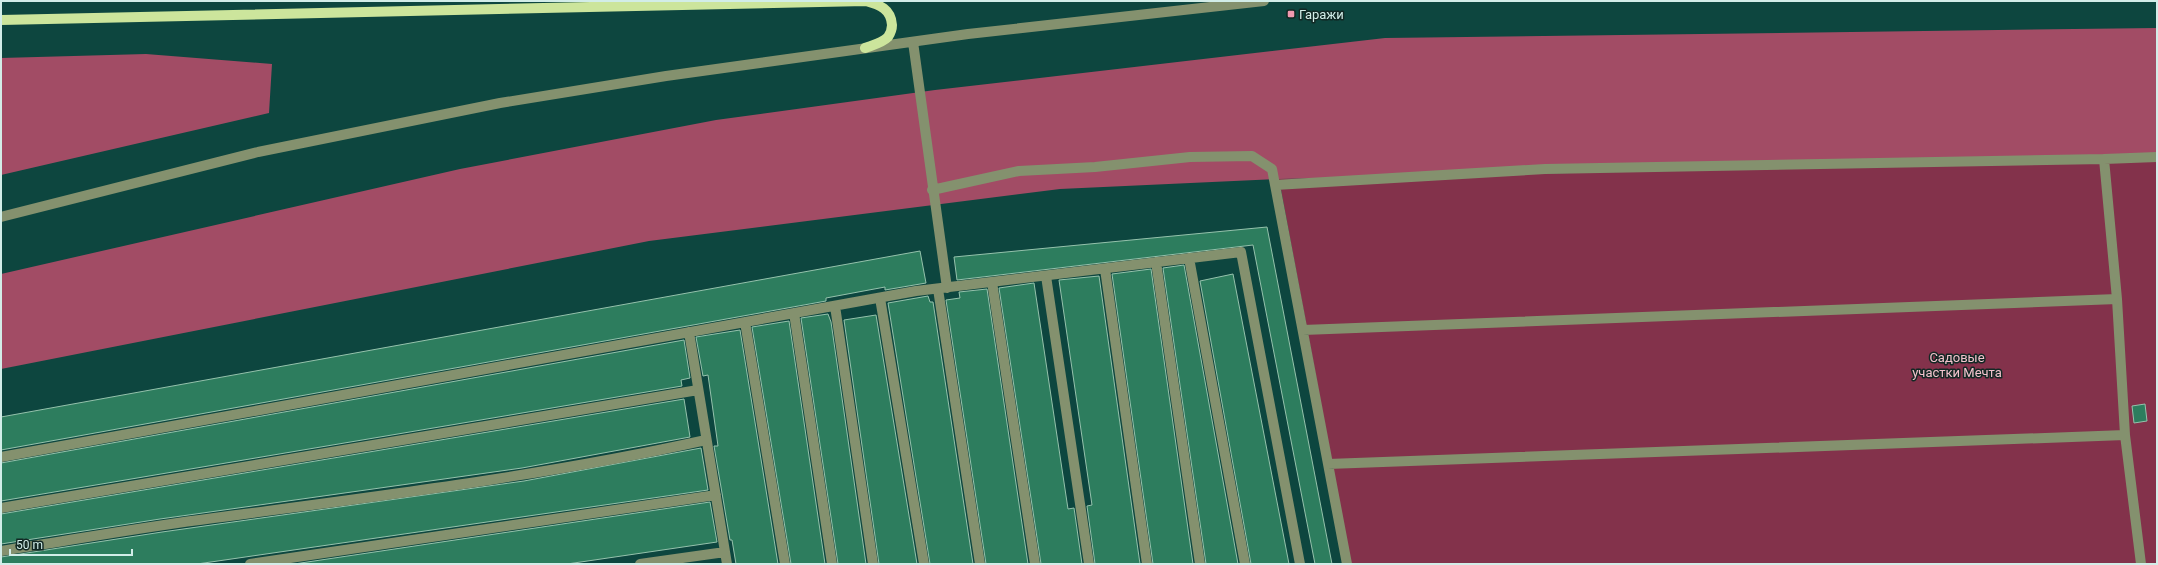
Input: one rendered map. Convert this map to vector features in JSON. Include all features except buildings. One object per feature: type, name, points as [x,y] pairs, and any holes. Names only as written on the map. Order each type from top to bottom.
[{"type":"main road","points":[[1,20],[866,1],[885,9],[891,16],[892,27],[889,36],[882,42],[865,48]]},
{"type":"street","points":[[1,217],[258,152],[500,103],[666,76],[865,48],[1264,1]]},
{"type":"street","points":[[913,42],[932,190],[942,288],[980,564]]},
{"type":"street","points":[[932,190],[1019,171],[1095,167],[1190,157],[1252,156],[1272,169],[1347,564]]},
{"type":"street","points":[[1275,185],[1545,169],[2157,157]]},
{"type":"street","points":[[2104,159],[2117,299],[2125,435],[2141,564]]},
{"type":"street","points":[[1,458],[880,298],[942,288],[1241,252],[1300,564]]},
{"type":"street","points":[[1189,258],[1245,564]]},
{"type":"street","points":[[1156,262],[1200,564]]},
{"type":"street","points":[[1104,268],[1147,564]]},
{"type":"street","points":[[1046,276],[1089,564]]},
{"type":"street","points":[[992,282],[1035,564]]},
{"type":"street","points":[[880,298],[924,564]]},
{"type":"street","points":[[1302,330],[2117,299]]},
{"type":"street","points":[[835,306],[872,564]]},
{"type":"street","points":[[794,313],[832,564]]},
{"type":"street","points":[[745,322],[785,564]]},
{"type":"street","points":[[689,332],[727,564]]},
{"type":"street","points":[[1,508],[698,390]]},
{"type":"street","points":[[1328,464],[2125,435]]},
{"type":"street","points":[[1,551],[212,518],[392,495],[645,454],[706,440]]},
{"type":"street","points":[[250,564],[716,495]]},
{"type":"street","points":[[640,564],[725,552]]},
{"type":"green space","name":"Садовые участки Мечта","points":[[2157,161],[2157,564],[1351,564],[1279,179]]},
{"type":"shaded area","points":[[2157,28],[2157,161],[1279,179],[1060,189],[649,241],[1,369],[1,274],[460,169],[716,120],[935,90],[1385,38]]},
{"type":"shaded area","points":[[146,54],[272,64],[269,113],[1,175],[1,58]]},
{"type":"place","name":"Гаражи","points":[[1291,14]]}]
